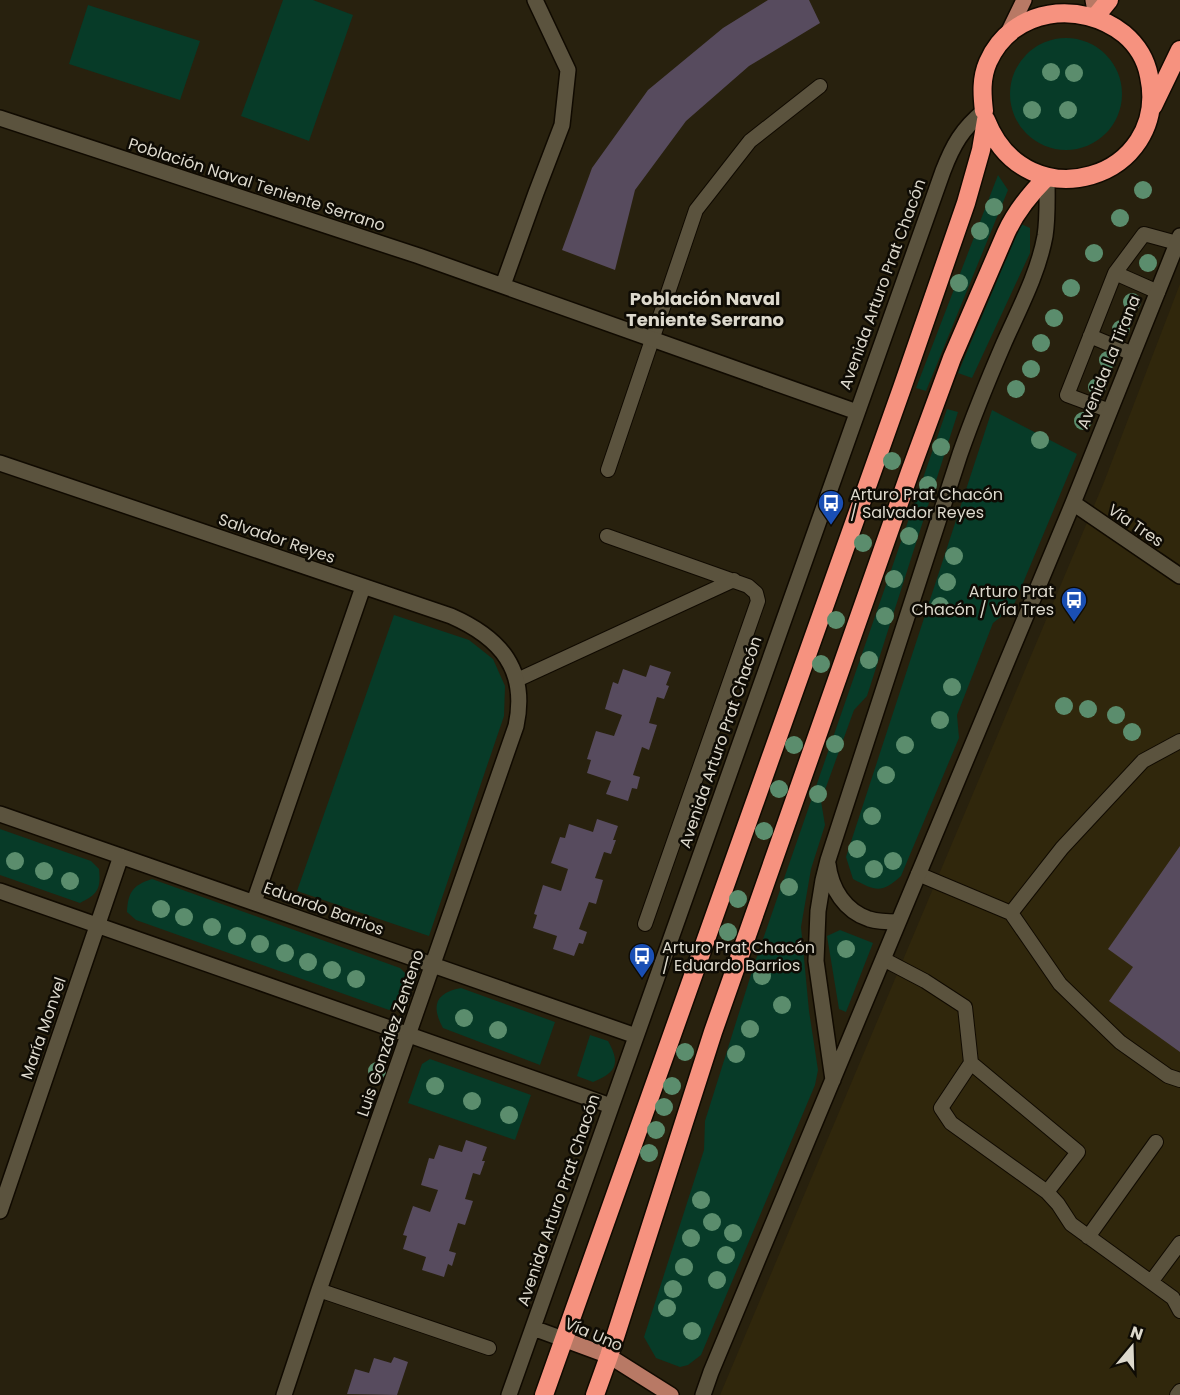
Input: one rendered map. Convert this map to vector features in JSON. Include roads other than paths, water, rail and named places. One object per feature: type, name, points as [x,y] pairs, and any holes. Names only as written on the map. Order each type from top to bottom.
[{"type":"highway","points":[[1109,0],[1094,8],[1049,12],[1027,20],[1008,33],[988,63],[982,87],[985,115],[991,133],[999,146],[1021,165],[1047,177],[1071,179],[1094,175],[1125,156],[1140,138],[1180,50]]},
{"type":"highway","points":[[1094,8],[1125,34],[1141,56],[1149,75],[1151,89],[1149,116]]},
{"type":"highway","points":[[544,1395],[966,203],[981,150],[985,115]]},
{"type":"highway","points":[[595,1395],[713,1032],[936,399],[1013,218],[1047,177]]},
{"type":"main road","points":[[1008,33],[1024,0]]},
{"type":"main road","name":"Vía Uno","points":[[563,1340],[609,1356],[671,1395]]},
{"type":"street","points":[[503,285],[562,125],[568,70],[535,0]]},
{"type":"street","name":"Avenida Arturo Prat Chacón","points":[[509,1395],[949,157],[963,130],[972,120],[985,115]]},
{"type":"street","name":"Población Naval Teniente Serrano","points":[[0,118],[419,256],[857,412]]},
{"type":"street","points":[[833,1080],[816,962],[818,911],[828,860],[974,415],[1040,259],[1047,217],[1047,177]]},
{"type":"street","name":"Avenida La Tirana","points":[[1073,503],[1179,239]]},
{"type":"street","name":"Salvador Reyes","points":[[0,463],[451,616],[484,634],[498,647],[506,657],[517,680]]},
{"type":"street","points":[[703,1395],[711,1371],[1073,503]]},
{"type":"street","name":"Vía Tres","points":[[1073,503],[1180,576]]},
{"type":"street","points":[[254,902],[363,587]]},
{"type":"street","name":"Luis González Zenteno","points":[[284,1395],[516,726],[519,704],[517,680]]},
{"type":"street","name":"Eduardo Barrios","points":[[0,814],[636,1036]]},
{"type":"street","name":"María Monvel","points":[[0,1211],[121,856]]},
{"type":"street","points":[[828,860],[835,890],[844,903],[856,913],[870,919],[881,922],[898,922]]},
{"type":"street","points":[[0,891],[611,1106]]},
{"type":"street","name":"Vía Uno","points":[[533,1329],[563,1340]]},
{"type":"lane","points":[[608,470],[696,210],[750,141],[820,86]]},
{"type":"lane","points":[[1110,411],[1067,395],[1114,273],[1144,234],[1179,239]]},
{"type":"lane","points":[[1114,273],[1158,292]]},
{"type":"lane","points":[[1090,336],[1133,354]]},
{"type":"lane","points":[[607,536],[748,586],[756,593],[758,602],[645,924]]},
{"type":"lane","points":[[517,680],[734,580]]},
{"type":"lane","points":[[1011,913],[1062,848],[1143,761],[1180,741]]},
{"type":"lane","points":[[918,874],[1011,913],[1060,984],[1120,1042],[1168,1076],[1180,1080]]},
{"type":"lane","points":[[883,959],[925,981],[965,1007],[971,1063],[941,1108],[951,1123],[1047,1192],[1071,1224],[1173,1298],[1180,1311]]},
{"type":"lane","points":[[971,1063],[1078,1152],[1047,1192]]},
{"type":"lane","points":[[1088,1237],[1156,1142]]},
{"type":"lane","points":[[1151,1282],[1180,1243]]},
{"type":"lane","points":[[319,1290],[489,1348]]},
{"type":"lane","points":[[1177,1395],[1180,1391]]},
{"type":"place","name":"Arturo Prat Chacón / Salvador Reyes","points":[[831,526]]},
{"type":"place","name":"Arturo Prat Chacón / Vía Tres","points":[[1074,623]]},
{"type":"place","name":"Arturo Prat Chacón / Eduardo Barrios","points":[[642,979]]},
{"type":"district","name":"Población Naval Teniente Serrano","points":[[705,309]]}]
